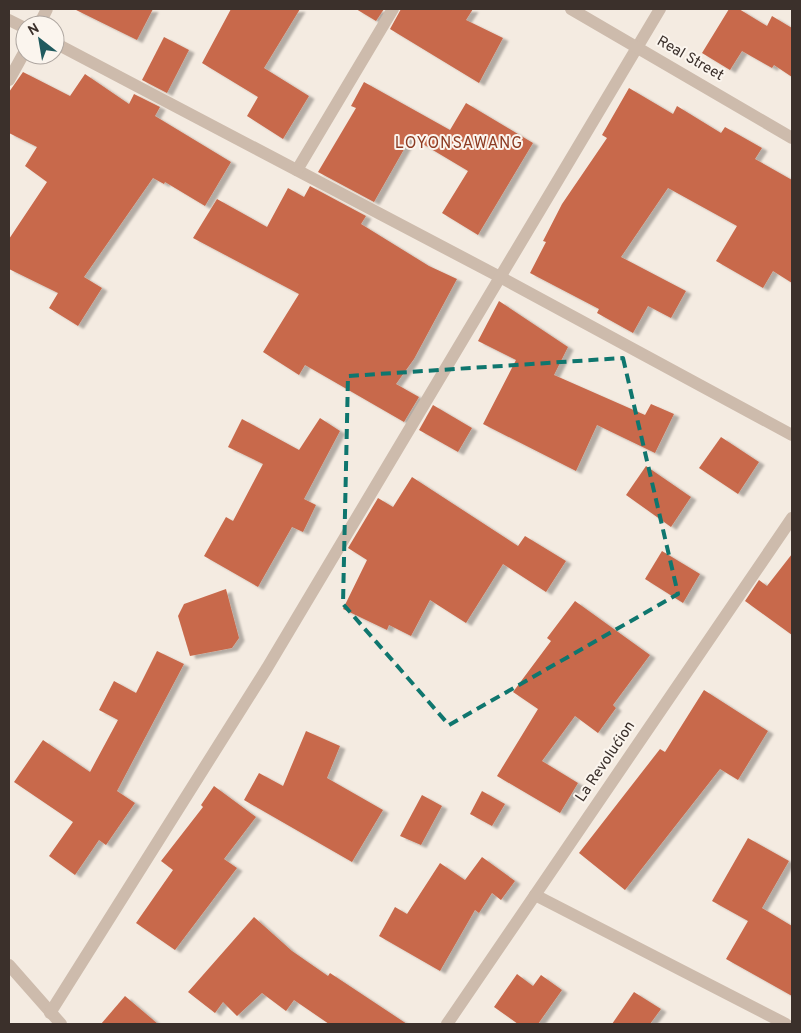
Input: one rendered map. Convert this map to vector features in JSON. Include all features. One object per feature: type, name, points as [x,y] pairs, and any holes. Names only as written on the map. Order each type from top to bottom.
[{"type":"street","points":[[297,170],[393,9]]},
{"type":"street","name":"Real Street","points":[[571,9],[792,138]]},
{"type":"street","points":[[50,1013],[267,668],[660,9]]},
{"type":"street","points":[[65,48],[500,277],[792,435]]},
{"type":"street","points":[[9,80],[17,65]]},
{"type":"street","name":"La Revolućion","points":[[447,1024],[792,518]]},
{"type":"street","points":[[535,895],[786,1024]]},
{"type":"street","points":[[9,965],[61,1024]]},
{"type":"highlighted area","points":[[623,358],[678,594],[449,725],[343,604],[348,376]]},
{"type":"building","points":[[74,9],[153,9],[137,40]]},
{"type":"building","points":[[231,9],[300,9],[264,68],[309,96],[283,139],[247,116],[258,97],[202,63]]},
{"type":"building","points":[[356,9],[384,9],[376,21]]},
{"type":"building","points":[[401,9],[473,9],[466,20],[503,38],[479,83],[390,29]]},
{"type":"building","points":[[729,9],[739,9],[767,26],[772,16],[792,28],[792,77],[774,65],[772,68],[742,51],[730,70],[702,53]]},
{"type":"building","points":[[164,37],[189,50],[167,93],[142,80]]},
{"type":"building","points":[[23,72],[70,96],[85,74],[129,104],[134,94],[160,107],[155,116],[231,162],[205,206],[165,182],[164,184],[153,178],[84,277],[102,288],[78,326],[49,308],[58,293],[9,269],[9,239],[47,182],[25,166],[37,147],[9,133],[9,92]]},
{"type":"building","points":[[364,82],[450,130],[466,103],[533,143],[478,235],[442,213],[468,171],[411,137],[374,202],[318,172],[356,108],[351,106]]},
{"type":"building","points":[[629,88],[673,114],[677,106],[721,133],[725,127],[762,148],[755,159],[792,180],[792,283],[773,271],[763,288],[716,261],[737,226],[668,188],[621,257],[686,291],[671,318],[648,306],[633,333],[597,313],[599,309],[530,273],[546,242],[543,241],[562,204],[607,138],[602,135]]},
{"type":"building","points":[[310,186],[366,216],[361,224],[429,266],[457,279],[414,359],[396,384],[419,397],[404,422],[305,365],[299,375],[263,352],[299,294],[193,238],[217,199],[267,227],[288,188],[304,197]]},
{"type":"building","points":[[499,301],[568,347],[554,375],[645,415],[651,404],[674,414],[655,453],[597,425],[576,471],[483,424],[516,360],[478,341]]},
{"type":"building","points":[[433,405],[472,428],[458,452],[419,430]]},
{"type":"building","points":[[320,418],[340,431],[304,499],[316,505],[303,532],[292,527],[258,587],[204,556],[226,517],[233,521],[263,464],[228,447],[242,419],[299,450]]},
{"type":"building","points":[[721,437],[759,462],[738,494],[699,468]]},
{"type":"building","points":[[646,466],[691,497],[671,527],[626,495]]},
{"type":"building","points":[[412,477],[518,546],[525,536],[566,561],[546,592],[503,564],[466,623],[430,600],[411,636],[389,625],[387,630],[343,609],[367,560],[348,548],[378,498],[393,507]]},
{"type":"building","points":[[662,551],[700,574],[683,603],[645,579]]},
{"type":"building","points":[[792,554],[792,635],[745,601],[759,580],[767,586]]},
{"type":"building","points":[[226,589],[239,638],[232,648],[190,656],[178,616],[184,604]]},
{"type":"building","points":[[575,601],[650,655],[613,705],[616,708],[598,733],[575,716],[542,761],[578,783],[560,813],[497,776],[538,709],[513,692],[551,641],[547,638]]},
{"type":"building","points":[[157,651],[184,664],[117,791],[135,803],[106,845],[99,840],[75,875],[49,856],[73,822],[14,782],[43,740],[90,772],[118,720],[99,710],[114,681],[136,693]]},
{"type":"building","points":[[704,690],[768,731],[738,780],[720,769],[625,890],[579,853],[660,749],[665,752]]},
{"type":"building","points":[[306,731],[340,746],[327,778],[383,810],[352,862],[244,800],[259,773],[283,786]]},
{"type":"building","points":[[214,786],[256,817],[224,859],[237,868],[175,950],[136,923],[173,870],[161,861],[203,807],[201,805]]},
{"type":"building","points":[[482,791],[505,804],[492,826],[470,814]]},
{"type":"building","points":[[422,795],[442,806],[421,845],[400,836]]},
{"type":"building","points":[[748,838],[789,861],[762,908],[792,926],[792,996],[726,959],[748,921],[712,901]]},
{"type":"building","points":[[482,857],[515,881],[501,900],[492,893],[479,913],[475,910],[440,971],[379,936],[395,907],[407,914],[440,863],[465,880]]},
{"type":"building","points":[[254,917],[292,951],[328,976],[330,973],[407,1024],[329,1024],[294,1000],[286,1011],[262,993],[237,1016],[223,1002],[215,1013],[188,992]]},
{"type":"building","points":[[517,974],[533,986],[541,975],[562,990],[538,1024],[518,1024],[494,1007]]},
{"type":"building","points":[[634,992],[661,1009],[650,1024],[612,1024]]},
{"type":"building","points":[[125,996],[158,1024],[101,1024]]},
{"type":"district","name":"LOYONSAWANG","points":[[459,144]]}]
